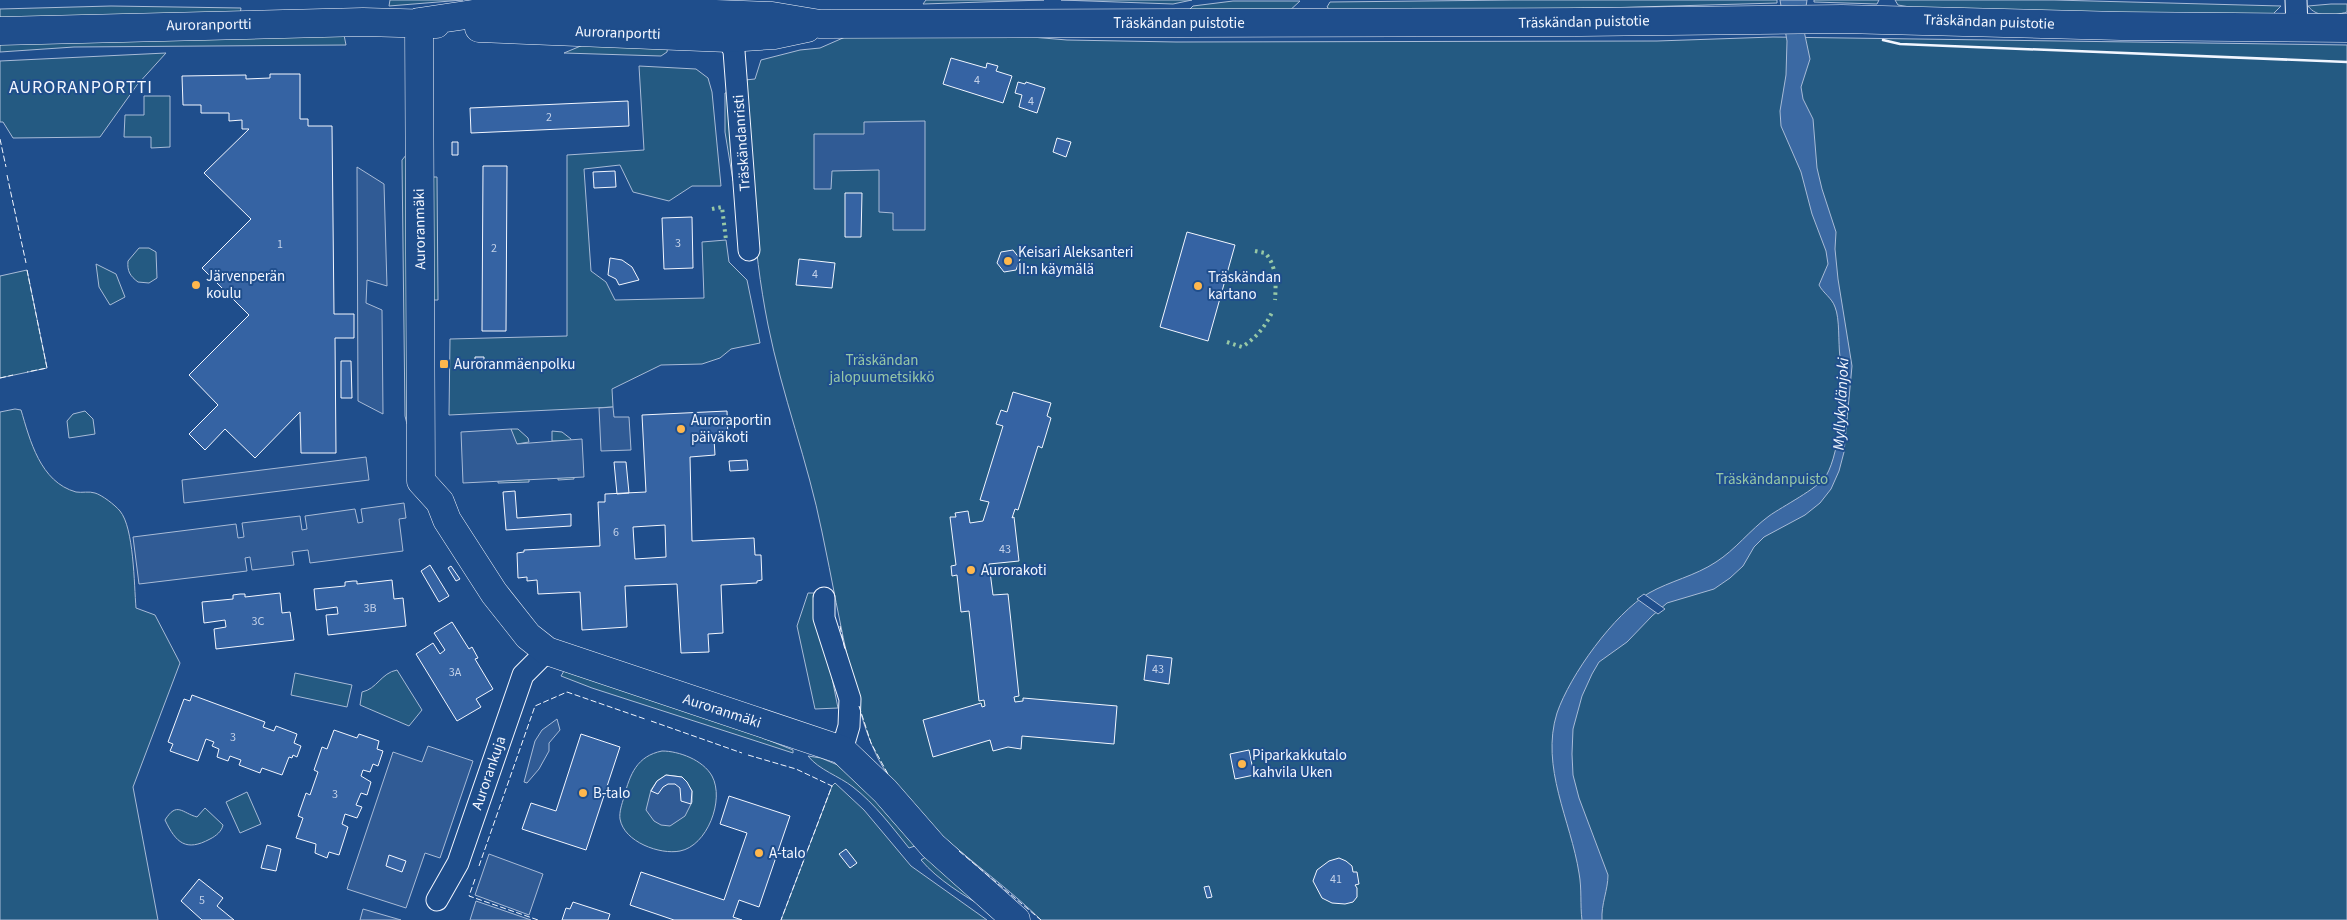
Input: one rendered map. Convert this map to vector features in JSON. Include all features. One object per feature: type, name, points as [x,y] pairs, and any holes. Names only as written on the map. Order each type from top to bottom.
[{"type":"main road","name":"Träskändan puistotie","points":[[722,13],[785,34],[820,24],[1580,22],[1752,19],[2347,28]]},
{"type":"main road","name":"Auroranportti","points":[[0,31],[419,22],[468,27],[722,13]]},
{"type":"main road","name":"Auroranmäki","points":[[419,22],[421,481],[440,502],[447,520],[494,593],[528,636],[547,651],[842,750],[885,791],[933,846],[1016,920]]},
{"type":"street","points":[[2296,0],[2297,28]]},
{"type":"street","name":"Träskändanristi","points":[[722,13],[734,51],[737,74],[749,250]]},
{"type":"street","points":[[824,598],[824,618],[850,699],[849,726],[842,750]]},
{"type":"street","name":"Aurorankuja","points":[[437,900],[458,863],[523,675],[547,651]]},
{"type":"green space","points":[[390,0],[463,0],[389,6]]},
{"type":"green space","points":[[926,0],[1044,0],[923,4]]},
{"type":"green space","points":[[1061,0],[1192,0],[1173,4]]},
{"type":"green space","points":[[1777,0],[1777,3],[1333,12],[1327,7],[1330,2]]},
{"type":"green space","points":[[1814,0],[1879,0],[1877,4],[1814,2]]},
{"type":"green space","points":[[1895,0],[2054,0],[2281,6],[2273,14],[2264,18],[1916,8],[1898,5]]},
{"type":"green space","points":[[1233,1],[1300,1],[1287,13],[1189,10],[1193,6]]},
{"type":"green space","points":[[2347,4],[2347,12],[2326,15],[2316,13],[2308,6]]},
{"type":"green space","points":[[111,6],[241,8],[240,15],[0,21],[0,9]]},
{"type":"green space","name":"Träskändanpuisto","points":[[972,32],[1067,40],[1176,42],[1657,41],[1773,37],[2347,45],[2347,920],[1041,920],[918,812],[900,792],[884,769],[873,747],[860,710],[810,480],[780,377],[768,325],[758,264],[752,203],[745,80],[755,79],[761,60],[800,50],[820,48],[852,34]]},
{"type":"green space","points":[[344,35],[346,45],[74,47],[0,52],[0,42]]},
{"type":"green space","points":[[595,40],[668,44],[667,52],[661,56],[564,53]]},
{"type":"green space","points":[[166,53],[137,85],[100,137],[13,138],[3,122],[0,122],[0,61]]},
{"type":"green space","points":[[639,66],[696,69],[708,78],[712,92],[721,186],[692,186],[669,201],[633,192],[620,165],[584,169],[591,271],[606,282],[615,300],[704,298],[702,242],[726,240],[729,262],[747,280],[760,343],[731,349],[720,358],[702,364],[661,365],[612,389],[613,407],[449,415],[450,339],[567,336],[567,155],[644,150]]},
{"type":"green space","points":[[730,92],[735,182],[733,181],[725,132],[725,93]]},
{"type":"green space","points":[[144,96],[170,96],[170,147],[151,148],[151,137],[124,137],[125,115],[144,115]]},
{"type":"green space","points":[[407,154],[407,424],[405,416],[402,160]]},
{"type":"green space","points":[[437,177],[438,300],[432,300],[430,179]]},
{"type":"green space","points":[[139,248],[149,248],[156,252],[157,278],[149,283],[138,282],[131,275],[128,268],[128,261]]},
{"type":"green space","points":[[96,264],[116,274],[125,297],[110,305],[99,287]]},
{"type":"green space","points":[[27,270],[47,368],[0,378],[0,276]]},
{"type":"green space","points":[[15,409],[21,410],[38,458],[53,479],[64,487],[76,492],[98,494],[120,511],[125,519],[131,543],[136,608],[155,615],[180,663],[133,787],[158,920],[0,920],[0,412]]},
{"type":"green space","points":[[85,411],[93,419],[95,434],[69,438],[67,421],[73,414]]},
{"type":"green space","points":[[511,429],[518,429],[528,438],[529,442],[517,444],[517,480],[529,479],[529,482],[498,483],[498,481],[513,480]]},
{"type":"green space","points":[[552,431],[562,432],[571,439],[574,479],[558,480],[558,478],[568,477],[566,441],[552,441]]},
{"type":"green space","points":[[808,593],[815,593],[838,708],[815,709],[797,626]]},
{"type":"green space","points":[[397,670],[422,710],[409,726],[360,705],[362,692],[372,688],[387,674]]},
{"type":"green space","points":[[564,671],[738,728],[793,750],[793,753],[592,688],[561,676]]},
{"type":"green space","points":[[295,673],[352,685],[347,707],[291,695]]},
{"type":"green space","points":[[662,751],[683,755],[697,761],[708,770],[715,786],[715,809],[711,821],[698,841],[680,851],[663,851],[644,845],[628,834],[620,819],[626,789],[636,767],[646,757]]},
{"type":"green space","points":[[808,756],[821,758],[852,771],[914,840],[915,846],[909,848],[869,801],[847,783],[823,769]]},
{"type":"green space","points":[[835,783],[864,810],[911,866],[987,920],[781,920],[832,786]]},
{"type":"green space","points":[[247,792],[261,824],[240,833],[226,802]]},
{"type":"green space","points":[[205,808],[223,825],[216,835],[194,845],[188,845],[178,840],[165,820],[169,814],[180,810],[197,817]]},
{"type":"green space","points":[[929,855],[985,908],[951,887],[935,874],[921,860]]},
{"type":"shaded area","points":[[1780,0],[1807,0],[1803,26],[1810,59],[1801,87],[1803,99],[1813,119],[1817,168],[1836,232],[1835,249],[1838,279],[1852,366],[1844,452],[1839,471],[1831,489],[1820,503],[1805,515],[1764,537],[1754,547],[1743,566],[1714,589],[1667,603],[1627,642],[1599,662],[1592,674],[1582,696],[1573,729],[1573,775],[1579,798],[1608,875],[1602,920],[1582,920],[1579,873],[1554,774],[1552,753],[1557,713],[1572,681],[1595,647],[1622,615],[1649,593],[1708,567],[1723,557],[1769,516],[1808,492],[1826,476],[1835,451],[1842,400],[1838,318],[1834,304],[1819,285],[1828,264],[1826,251],[1812,214],[1801,172],[1781,126],[1780,111],[1786,75],[1787,41]]},
{"type":"shaded area","points":[[925,121],[925,230],[893,230],[893,213],[879,212],[879,170],[832,171],[831,189],[814,189],[814,134],[864,134],[864,122]]},
{"type":"shaded area","points":[[357,167],[384,184],[387,286],[367,280],[366,303],[382,310],[383,414],[358,401]]},
{"type":"shaded area","points":[[613,407],[614,417],[629,417],[631,450],[601,451],[599,408]]},
{"type":"shaded area","points":[[511,429],[517,444],[582,439],[584,477],[463,483],[461,432]]},
{"type":"shaded area","points":[[366,457],[369,480],[184,503],[182,480]]},
{"type":"shaded area","points":[[404,503],[406,518],[399,519],[403,551],[310,563],[308,550],[292,552],[294,565],[252,570],[250,557],[245,558],[247,571],[139,584],[133,537],[236,524],[238,538],[244,537],[242,523],[300,516],[302,530],[307,529],[305,516],[355,509],[358,523],[363,522],[361,509]]},
{"type":"shaded area","points":[[557,719],[560,730],[549,743],[549,751],[539,769],[527,783],[524,782],[535,741],[542,730]]},
{"type":"shaded area","points":[[428,746],[473,761],[440,858],[425,853],[406,908],[347,889],[393,752],[422,762]]},
{"type":"shaded area","points":[[666,775],[682,777],[692,791],[692,802],[685,816],[670,826],[661,825],[654,821],[646,810],[651,790],[657,781]]},
{"type":"shaded area","points":[[489,854],[543,874],[529,915],[475,895]]},
{"type":"shaded area","points":[[476,901],[531,920],[470,920]]},
{"type":"shaded area","points":[[363,909],[401,920],[360,920]]},
{"type":"pier","points":[[1644,594],[1665,609],[1658,614],[1637,599]]},
{"type":"building","points":[[951,58],[986,68],[987,63],[998,66],[996,71],[1012,76],[1003,103],[943,84]]},
{"type":"building","points":[[270,74],[300,74],[300,119],[308,119],[308,126],[332,126],[334,314],[354,314],[354,338],[335,338],[336,453],[301,453],[300,412],[255,458],[225,429],[205,450],[189,434],[218,405],[189,375],[249,315],[202,268],[251,219],[204,173],[249,129],[242,129],[242,120],[229,121],[229,113],[201,113],[201,105],[183,105],[182,76],[246,75],[246,79],[270,78]]},
{"type":"building","points":[[1018,82],[1025,84],[1026,82],[1045,88],[1037,113],[1019,107],[1022,95],[1015,93]]},
{"type":"building","points":[[628,101],[629,126],[471,133],[470,108]]},
{"type":"building","points":[[1057,138],[1071,142],[1066,157],[1053,152]]},
{"type":"building","points":[[452,142],[458,142],[458,155],[452,155]]},
{"type":"building","points":[[483,166],[507,166],[506,331],[482,331]]},
{"type":"building","points":[[615,171],[616,187],[594,188],[593,172]]},
{"type":"building","points":[[845,193],[862,193],[861,237],[845,237]]},
{"type":"building","points":[[692,217],[693,268],[664,269],[662,218]]},
{"type":"building","name":"Träskändan kartano","points":[[1187,232],[1235,245],[1208,341],[1160,327]]},
{"type":"building","name":"Keisari Aleksanteri II:n käymälä","points":[[1013,250],[1020,259],[1016,270],[1004,272],[997,263],[1001,252]]},
{"type":"building","points":[[610,258],[622,260],[632,267],[639,280],[619,285],[616,279],[608,275]]},
{"type":"building","points":[[799,259],[835,263],[832,288],[796,285]]},
{"type":"building","points":[[475,357],[484,357],[484,363],[475,364]]},
{"type":"building","points":[[341,361],[351,361],[352,398],[341,398]]},
{"type":"building","name":"Aurorakoti","points":[[1013,392],[1051,403],[1047,416],[1051,418],[1042,448],[1038,446],[1018,510],[1015,509],[1012,518],[1014,517],[1019,561],[989,564],[993,595],[1008,594],[1019,696],[1014,697],[1015,702],[1023,701],[1023,698],[1117,706],[1114,744],[1022,736],[1021,749],[1008,747],[993,751],[990,740],[933,757],[923,720],[981,703],[982,707],[985,706],[984,700],[979,701],[969,611],[961,612],[957,575],[952,576],[951,566],[956,565],[950,517],[956,517],[955,513],[968,511],[970,523],[983,521],[989,502],[980,500],[1003,426],[996,424],[1001,410],[1007,412]]},
{"type":"building","points":[[727,411],[728,439],[714,439],[715,455],[690,457],[692,541],[754,538],[755,555],[761,555],[762,580],[757,581],[757,583],[721,585],[723,633],[708,634],[709,652],[681,653],[677,584],[625,586],[627,627],[582,630],[580,592],[538,594],[537,580],[527,581],[527,577],[518,578],[517,553],[524,552],[524,550],[600,546],[598,502],[605,502],[605,494],[646,492],[642,415]],"holes":[[[665,525],[666,557],[635,559],[633,527]]]},
{"type":"building","points":[[747,460],[748,470],[730,471],[729,461]]},
{"type":"building","points":[[614,462],[626,462],[629,493],[617,494]]},
{"type":"building","points":[[515,491],[517,518],[571,514],[571,526],[506,530],[503,492]]},
{"type":"building","points":[[430,565],[449,596],[439,602],[421,571]]},
{"type":"building","points":[[451,566],[460,579],[456,581],[448,568]]},
{"type":"building","points":[[392,580],[394,599],[403,598],[406,626],[328,635],[326,615],[338,614],[337,607],[316,610],[314,589],[345,586],[345,582],[353,581],[357,581],[357,584]]},
{"type":"building","points":[[280,593],[282,613],[290,612],[294,640],[216,649],[214,629],[226,627],[225,620],[204,623],[202,602],[233,599],[233,595],[240,594],[245,594],[245,597]]},
{"type":"building","points":[[452,622],[469,649],[472,647],[478,658],[475,659],[493,689],[476,699],[481,707],[457,721],[416,654],[433,643],[440,654],[445,650],[434,633]]},
{"type":"building","points":[[1147,655],[1172,658],[1169,684],[1144,680]]},
{"type":"building","points":[[192,695],[265,722],[263,727],[274,731],[276,726],[297,734],[294,743],[301,746],[297,757],[293,755],[292,758],[289,757],[282,775],[262,768],[260,773],[239,765],[241,760],[230,756],[228,761],[217,757],[219,749],[212,746],[214,742],[206,739],[198,761],[170,751],[173,744],[168,742],[184,699],[190,701]]},
{"type":"building","points":[[334,730],[357,738],[359,734],[379,741],[377,749],[383,751],[378,766],[373,764],[370,772],[363,770],[361,776],[371,782],[367,795],[361,793],[356,805],[362,807],[357,818],[345,814],[342,824],[348,827],[339,855],[329,852],[327,858],[315,853],[316,844],[296,838],[303,818],[298,816],[306,793],[310,795],[318,772],[314,770],[322,747],[327,749]]},
{"type":"building","name":"B-talo","points":[[581,734],[620,747],[586,850],[522,829],[531,803],[556,811]]},
{"type":"building","name":"Piparkakkutalo kahvila Uken","points":[[1249,750],[1254,775],[1235,779],[1230,754]]},
{"type":"building","points":[[666,775],[682,777],[687,782],[692,791],[691,804],[681,801],[680,788],[675,784],[668,784],[658,794],[651,791],[657,781]]},
{"type":"building","name":"A-talo","points":[[729,796],[790,816],[759,907],[739,900],[733,917],[742,920],[674,920],[630,905],[641,872],[724,900],[747,833],[720,824]]},
{"type":"building","points":[[267,845],[281,849],[276,871],[261,868]]},
{"type":"building","points":[[846,849],[857,863],[850,868],[839,854]]},
{"type":"building","points":[[389,855],[406,861],[402,872],[386,866]]},
{"type":"building","points":[[1339,858],[1352,866],[1353,872],[1357,872],[1359,884],[1355,885],[1357,897],[1353,902],[1345,904],[1332,903],[1322,898],[1313,881],[1317,870],[1329,861]]},
{"type":"building","points":[[199,879],[223,898],[217,906],[234,920],[202,920],[181,901]]},
{"type":"building","points":[[1209,886],[1212,897],[1207,898],[1204,887]]},
{"type":"building","points":[[573,902],[610,914],[608,920],[562,920],[566,908],[570,909]]},
{"type":"hedge","points":[[712,209],[722,207],[726,240]]},
{"type":"hedge","points":[[1255,251],[1265,253],[1272,263],[1274,269],[1275,300]]},
{"type":"hedge","points":[[1227,342],[1242,347],[1256,336],[1273,310]]},
{"type":"fence","points":[[0,139],[6,167]]},
{"type":"fence","points":[[7,175],[26,263]]},
{"type":"fence","points":[[27,270],[47,368],[27,372]]},
{"type":"fence","points":[[0,378],[13,375]]},
{"type":"fence","points":[[840,626],[845,650]]},
{"type":"fence","points":[[479,866],[535,706],[567,692],[645,719]]},
{"type":"fence","points":[[859,706],[871,743],[889,776]]},
{"type":"fence","points":[[651,721],[742,753]]},
{"type":"fence","points":[[748,755],[796,769],[832,786],[781,920]]},
{"type":"fence","points":[[959,851],[1041,920]]},
{"type":"fence","points":[[475,879],[469,896],[538,920]]},
{"type":"wall","points":[[1883,40],[1900,44],[2347,62]]},
{"type":"place","name":"Keisari Aleksanteri II:n käymälä","points":[[1008,261]]},
{"type":"place","name":"Järvenperän koulu","points":[[196,285]]},
{"type":"place","name":"Träskändan kartano","points":[[1198,286]]},
{"type":"place","name":"Auroranmäenpolku","points":[[444,364]]},
{"type":"place","name":"Auroraportin päiväkoti","points":[[681,429]]},
{"type":"place","name":"Aurorakoti","points":[[971,570]]},
{"type":"place","name":"Piparkakkutalo kahvila Uken","points":[[1242,764]]},
{"type":"place","name":"B-talo","points":[[583,793]]},
{"type":"place","name":"A-talo","points":[[759,853]]},
{"type":"district","name":"AURORANPORTTI","points":[[81,87]]},
{"type":"park label","name":"Träskändan jalopuumetsikkö","points":[[882,368]]},
{"type":"water label","name":"Myllykylänjoki","points":[[1841,404]]}]
